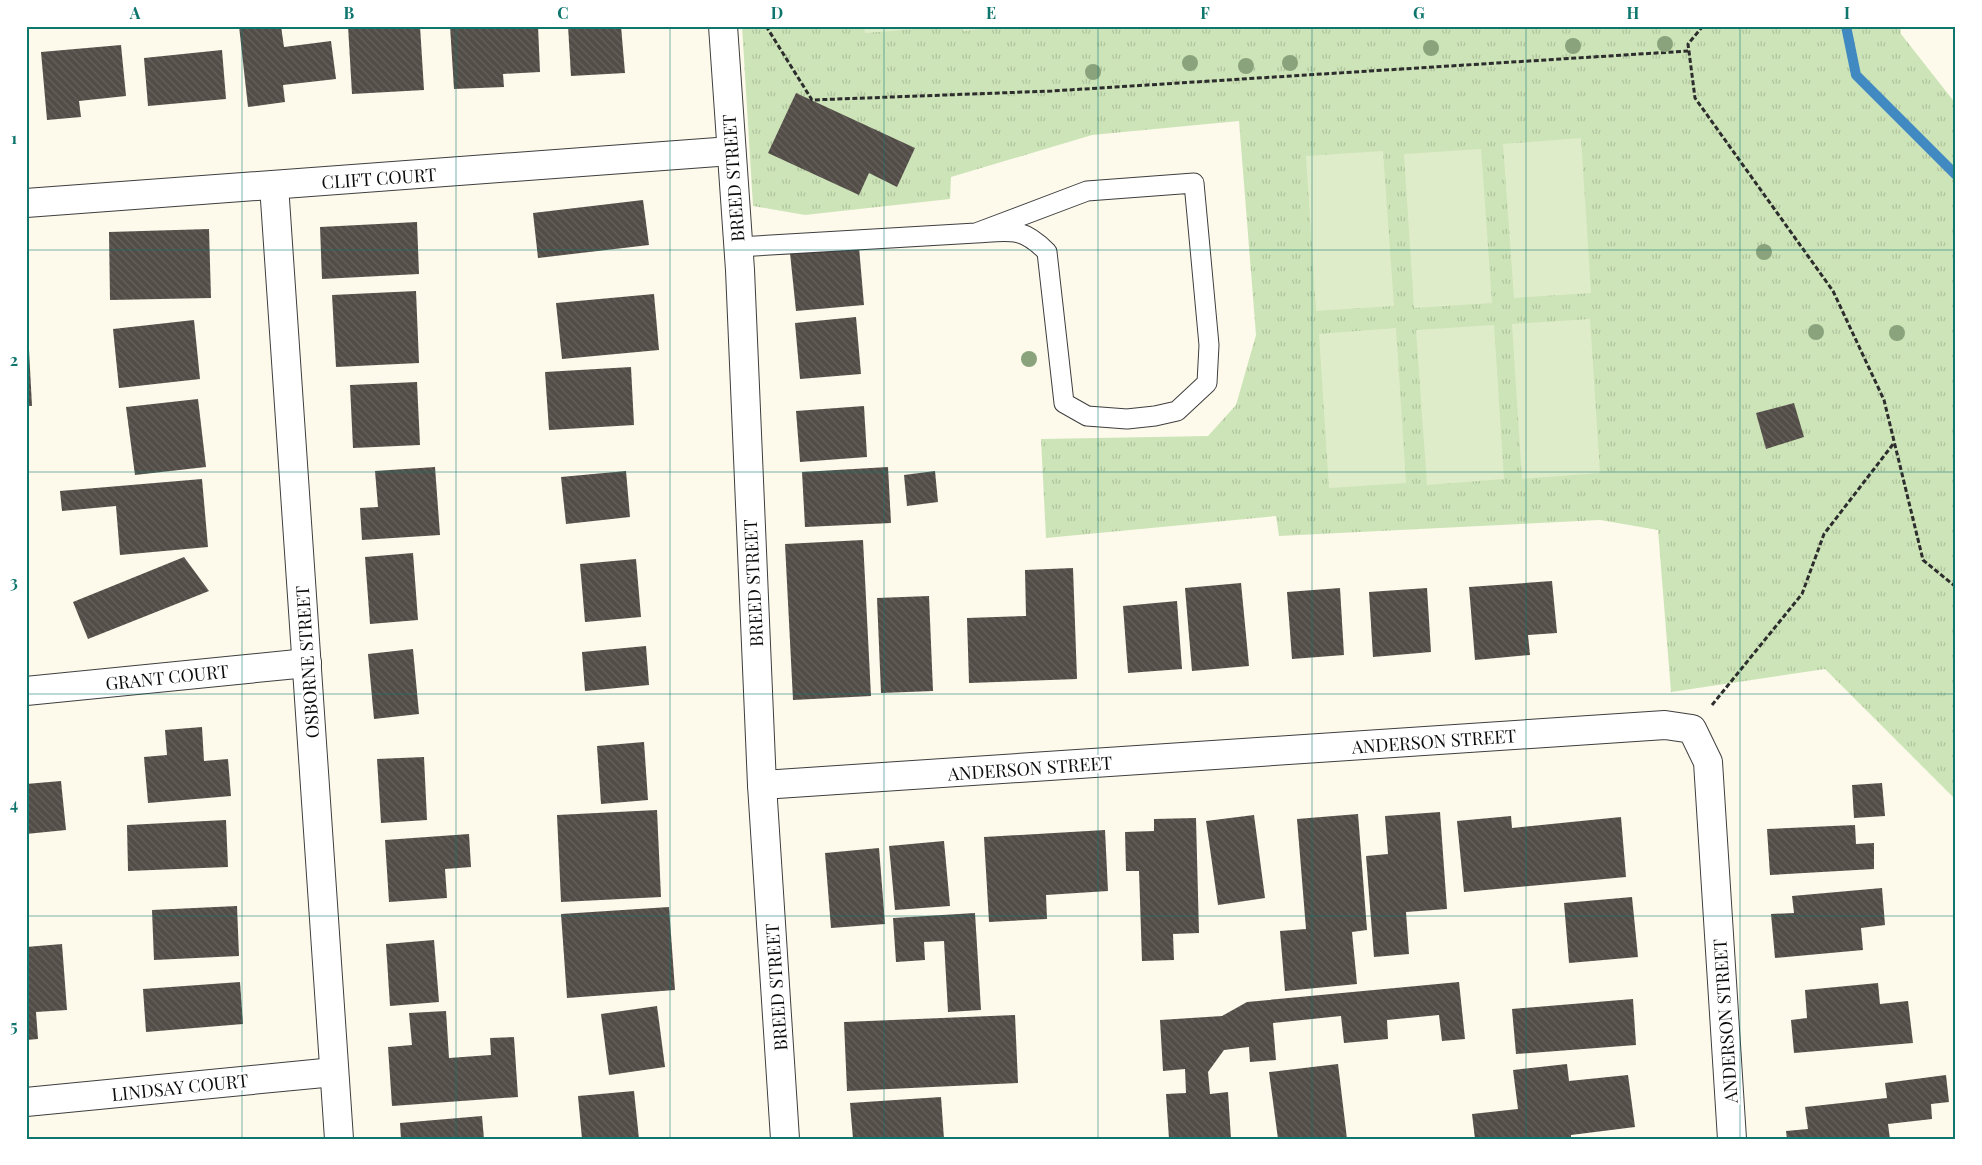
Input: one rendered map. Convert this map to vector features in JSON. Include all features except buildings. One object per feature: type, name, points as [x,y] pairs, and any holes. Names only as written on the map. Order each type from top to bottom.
[{"type":"street","name":"BREED STREET","points":[[723,26],[738,247],[762,786],[785,1139]]},
{"type":"street","name":"CLIFT COURT","points":[[26,203],[731,151]]},
{"type":"street","name":"OSBORNE STREET","points":[[274,186],[339,1139]]},
{"type":"street","name":"GRANT COURT","points":[[26,691],[307,663]]},
{"type":"street","name":"ANDERSON STREET","points":[[762,786],[1665,725],[1692,729],[1708,762],[1732,1139]]},
{"type":"street","name":"LINDSAY COURT","points":[[26,1102],[334,1072]]},
{"type":"lane","points":[[738,247],[1015,231],[1034,238],[1047,252],[1064,403],[1087,416],[1127,419],[1155,416],[1177,410],[1207,383],[1210,345],[1194,183],[1087,191],[976,233]]},
{"type":"path","points":[[766,26],[812,100],[1052,91],[1688,51]]},
{"type":"path","points":[[1703,26],[1688,44],[1696,98],[1833,291],[1884,400],[1923,560],[1956,587]]},
{"type":"path","points":[[1692,729],[1802,594],[1824,534],[1894,443]]},
{"type":"green space","points":[[742,26],[1900,26],[1901,34],[1956,104],[1956,800],[1825,669],[1671,692],[1658,530],[1600,520],[1279,536],[1276,516],[1046,538],[1041,439],[1208,436],[1236,405],[1256,335],[1239,121],[1092,135],[951,177],[950,199],[805,215],[753,206]]},
{"type":"green space","points":[[864,26],[942,26],[942,27],[865,33]]},
{"type":"green space","points":[[962,26],[1019,26],[963,31]]},
{"type":"green space","points":[[1581,138],[1591,293],[1514,298],[1503,144]]},
{"type":"green space","points":[[1481,149],[1492,303],[1414,308],[1404,154]]},
{"type":"green space","points":[[1383,151],[1394,306],[1316,311],[1306,156]]},
{"type":"green space","points":[[1590,319],[1600,473],[1522,479],[1512,324]]},
{"type":"green space","points":[[1494,325],[1504,479],[1427,485],[1416,330]]},
{"type":"green space","points":[[1396,328],[1406,483],[1329,488],[1319,334]]},
{"type":"waterway","points":[[1846,26],[1856,75],[1956,175]]}]
